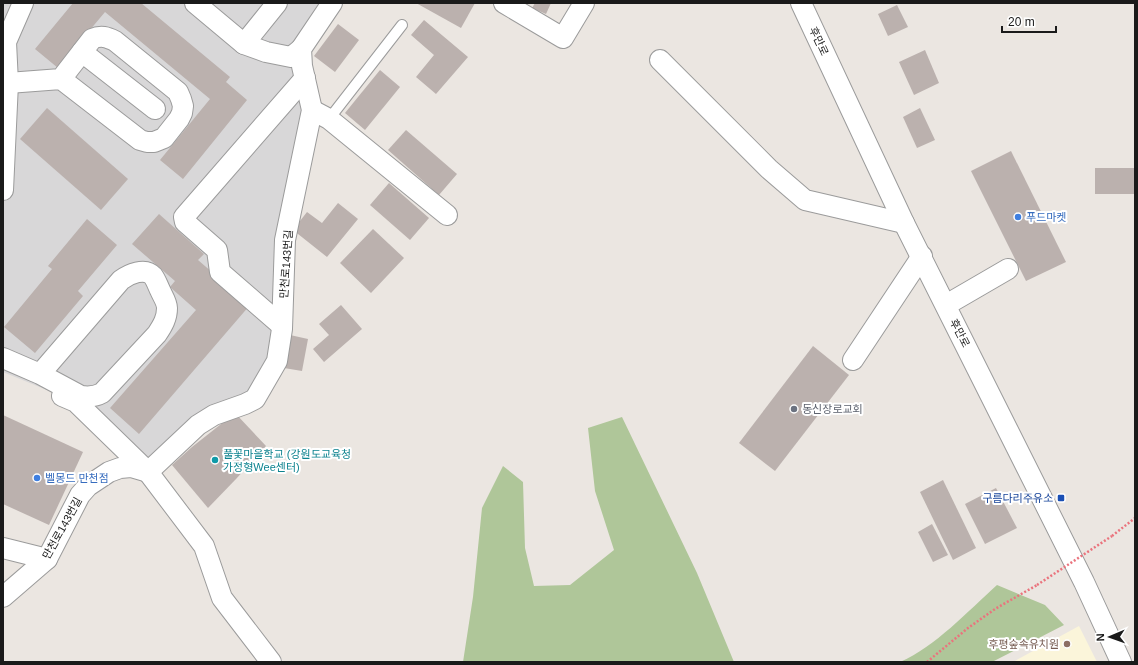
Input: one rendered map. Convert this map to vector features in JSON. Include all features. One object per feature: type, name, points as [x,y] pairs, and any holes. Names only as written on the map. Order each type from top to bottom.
[{"type":"street","points":[[5,82],[4,53],[10,3]]},
{"type":"street","points":[[3,190],[6,42],[23,3]]},
{"type":"street","points":[[195,3],[244,44],[266,52],[291,57],[301,49],[332,3]]},
{"type":"street","points":[[244,44],[277,3]]},
{"type":"street","points":[[504,3],[563,38],[584,3]]},
{"type":"street","name":"후만로","points":[[801,3],[904,223],[922,256],[1084,582],[1121,662]]},
{"type":"street","points":[[5,82],[60,79],[140,140],[147,142],[154,142],[164,138],[182,113],[183,106],[178,92],[115,41],[109,38],[98,37],[92,39],[60,79]]},
{"type":"street","name":"만천로143번길","points":[[3,597],[47,559],[80,495],[88,486],[108,472],[120,468],[131,467],[148,472],[198,425],[214,415],[255,399],[277,361],[282,325],[285,240],[320,114],[305,78],[302,66],[301,49]]},
{"type":"street","points":[[82,52],[155,109]]},
{"type":"street","points":[[660,60],[769,169],[804,200],[904,223]]},
{"type":"street","points":[[282,325],[220,272],[217,250],[185,222],[184,217],[305,78]]},
{"type":"street","points":[[320,114],[447,214]]},
{"type":"street","points":[[853,360],[922,256]]},
{"type":"street","points":[[946,305],[1008,269]]},
{"type":"street","points":[[3,358],[40,374],[81,396],[88,397],[102,393],[109,388],[157,334],[166,316],[167,305],[152,276],[144,272],[128,275],[121,280],[40,374]]},
{"type":"street","points":[[3,372],[76,402],[148,472],[204,546],[222,598],[271,662]]},
{"type":"street","points":[[3,548],[47,559]]},
{"type":"lane","points":[[320,114],[402,25]]},
{"type":"path","points":[[927,662],[968,628],[995,609],[1037,585],[1112,536],[1135,518]]},
{"type":"shaded area","points":[[3,3],[332,3],[301,49],[312,110],[282,329],[245,404],[148,472],[76,402],[3,372]]},
{"type":"shaded area","name":"후평숲속유치원","points":[[1079,626],[1097,662],[1013,662]]},
{"type":"green space","points":[[622,417],[697,573],[734,662],[463,662],[473,597],[482,508],[503,466],[523,482],[525,548],[534,586],[570,585],[614,550],[595,491],[588,428]]},
{"type":"green space","points":[[997,585],[1045,605],[1064,625],[992,662],[900,662],[926,647],[938,638]]},
{"type":"building","points":[[73,3],[141,3],[230,77],[226,82],[247,100],[183,179],[160,160],[210,99],[105,12],[58,68],[35,49]]},
{"type":"building","points":[[416,3],[475,3],[461,28]]},
{"type":"building","points":[[535,3],[551,3],[546,14],[532,8]]},
{"type":"building","points":[[897,5],[908,27],[888,36],[878,14]]},
{"type":"building","points":[[424,20],[468,57],[436,94],[416,77],[434,55],[411,35]]},
{"type":"building","points":[[338,24],[359,40],[335,72],[314,56]]},
{"type":"building","points":[[925,50],[939,83],[914,95],[899,62]]},
{"type":"building","points":[[380,70],[400,87],[365,130],[345,113]]},
{"type":"building","points":[[47,108],[128,179],[101,210],[20,139]]},
{"type":"building","points":[[920,108],[935,140],[917,148],[903,117]]},
{"type":"building","points":[[406,130],[457,174],[439,195],[388,150]]},
{"type":"building","name":"푸드마켓","points":[[1011,151],[1066,262],[1026,281],[971,171]]},
{"type":"building","points":[[1095,168],[1135,168],[1135,194],[1095,194]]},
{"type":"building","points":[[389,183],[429,218],[410,240],[370,205]]},
{"type":"building","points":[[338,203],[358,219],[327,257],[293,230],[307,212],[322,223]]},
{"type":"building","points":[[159,214],[204,254],[198,260],[250,305],[139,434],[110,408],[196,310],[170,287],[175,281],[132,244]]},
{"type":"building","points":[[87,219],[117,245],[78,291],[83,296],[35,353],[4,327],[52,269],[48,266]]},
{"type":"building","points":[[373,229],[404,258],[371,293],[340,263]]},
{"type":"building","points":[[341,305],[362,329],[324,362],[313,349],[329,335],[319,324]]},
{"type":"building","points":[[290,335],[308,339],[302,371],[284,368]]},
{"type":"building","name":"동신장로교회","points":[[813,346],[849,375],[775,471],[739,443]]},
{"type":"building","name":"풀꽃마을학교 (강원도교육청 가정형Wee센터)","points":[[235,413],[266,446],[208,508],[172,465]]},
{"type":"building","name":"벨몽드 만천점","points":[[3,415],[83,452],[49,525],[3,504]]},
{"type":"building","points":[[943,480],[976,548],[953,560],[920,492]]},
{"type":"building","points":[[996,488],[1017,528],[985,544],[965,504]]},
{"type":"building","points":[[932,524],[948,555],[933,562],[918,532]]},
{"type":"place","name":"푸드마켓","points":[[1018,217]]},
{"type":"place","name":"동신장로교회","points":[[794,409]]},
{"type":"place","name":"풀꽃마을학교 (강원도교육청 가정형Wee센터)","points":[[215,460]]},
{"type":"place","name":"벨몽드 만천점","points":[[37,478]]},
{"type":"place","name":"구름다리주유소","points":[[1061,498]]},
{"type":"place","name":"후평숲속유치원","points":[[1067,644]]}]
